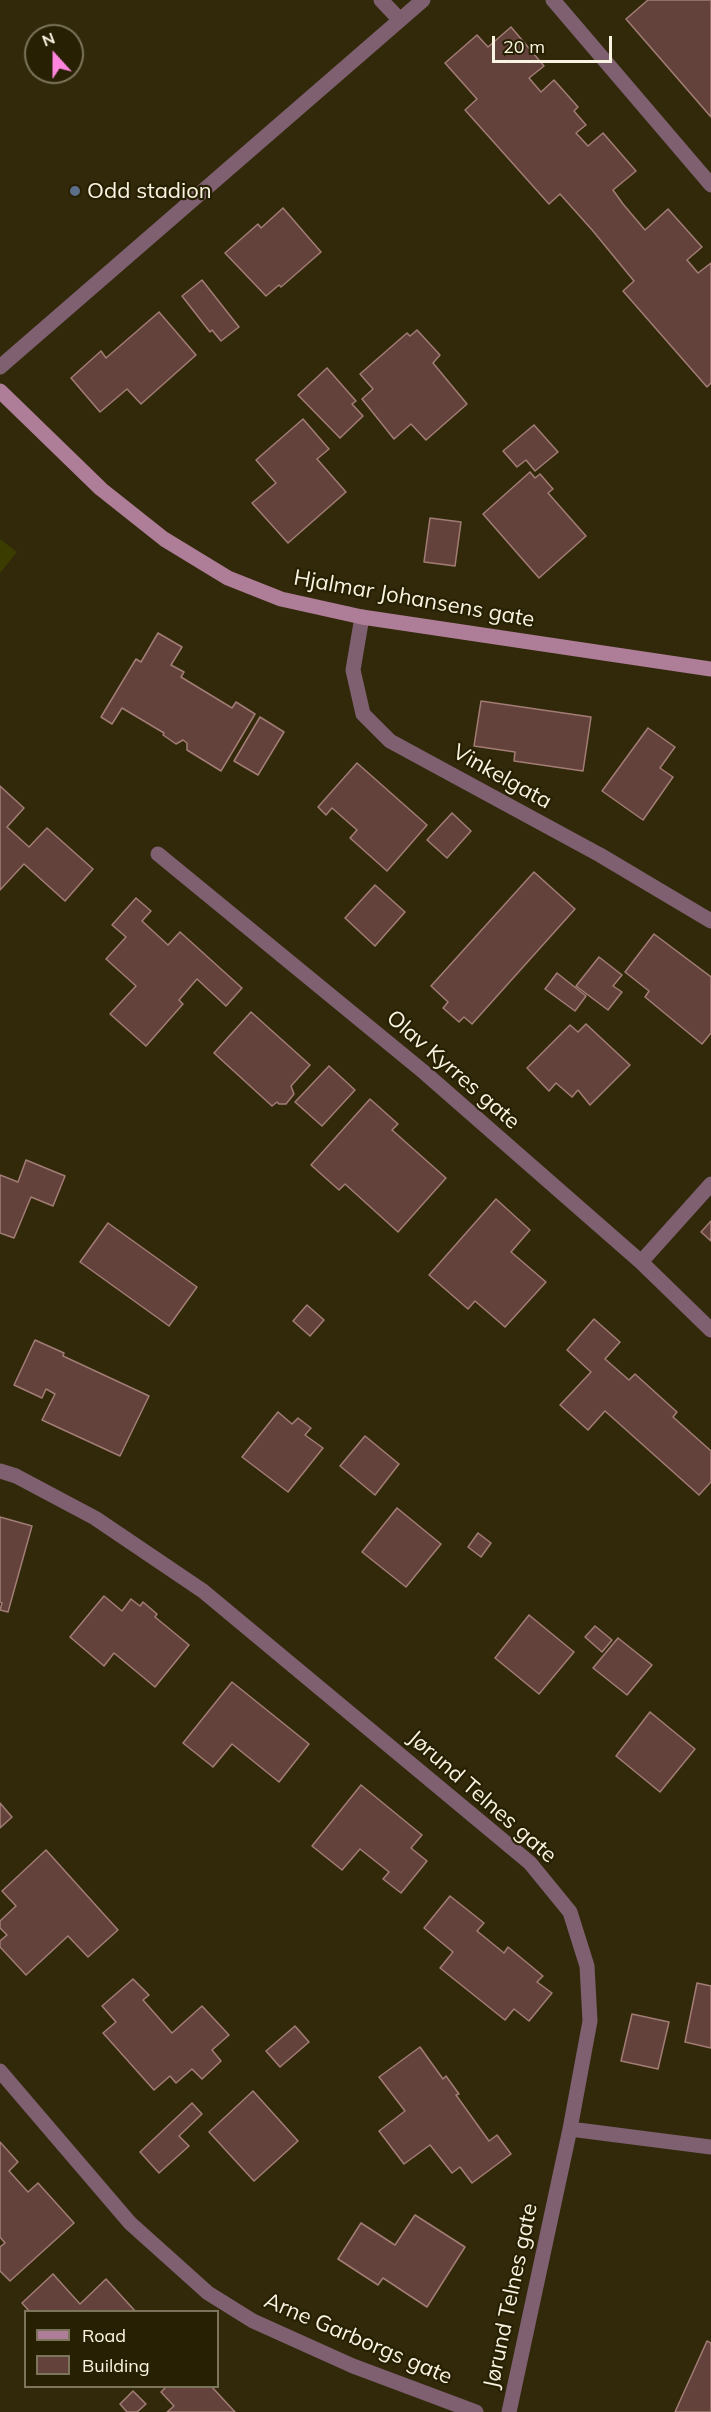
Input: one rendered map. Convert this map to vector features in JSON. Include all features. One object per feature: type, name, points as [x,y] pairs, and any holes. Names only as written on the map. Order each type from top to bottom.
[{"type":"street","points":[[381,0],[400,20]]},
{"type":"street","points":[[0,367],[423,0]]},
{"type":"street","points":[[553,0],[711,185]]},
{"type":"street","name":"Hjalmar Johansens gate","points":[[0,391],[101,489],[164,539],[228,578],[281,598],[362,617],[711,669]]},
{"type":"street","name":"Vinkelgata","points":[[362,617],[353,670],[363,714],[390,741],[600,855],[711,921]]},
{"type":"street","name":"Olav Kyrres gate","points":[[158,854],[425,1073],[641,1262],[711,1329]]},
{"type":"street","points":[[641,1262],[711,1184]]},
{"type":"street","name":"Jørund Telnes gate","points":[[0,1471],[16,1476],[95,1518],[203,1591],[530,1863],[570,1912],[587,1966],[590,2021],[570,2128],[508,2412]]},
{"type":"street","name":"Arne Garborgs gate","points":[[0,2071],[130,2223],[208,2294],[253,2321],[353,2366],[476,2412]]},
{"type":"street","points":[[570,2128],[711,2147]]},
{"type":"shaded area","points":[[0,539],[17,552],[0,573]]},
{"type":"building","points":[[648,0],[711,0],[711,117],[626,19]]},
{"type":"building","points":[[511,27],[544,66],[529,78],[541,92],[554,80],[578,107],[574,111],[586,125],[576,133],[588,146],[603,133],[636,171],[613,190],[645,230],[668,209],[702,247],[687,260],[698,273],[711,263],[711,383],[707,387],[623,291],[634,281],[593,231],[560,194],[549,204],[465,110],[477,99],[445,63],[477,35],[488,47]]},
{"type":"building","points":[[283,208],[321,252],[281,287],[279,285],[266,296],[225,253],[258,224],[261,228]]},
{"type":"building","points":[[202,280],[239,327],[221,341],[212,330],[210,332],[182,296]]},
{"type":"building","points":[[159,312],[196,355],[141,404],[127,389],[100,412],[71,378],[101,351],[106,358]]},
{"type":"building","points":[[417,330],[440,355],[433,363],[467,404],[426,440],[411,424],[394,439],[362,399],[373,389],[360,374],[407,333],[410,336]]},
{"type":"building","points":[[327,368],[356,401],[352,404],[363,416],[340,438],[298,395]]},
{"type":"building","points":[[303,419],[329,449],[317,459],[346,492],[288,543],[252,503],[276,483],[256,460]]},
{"type":"building","points":[[534,425],[558,452],[535,471],[526,460],[517,467],[503,451]]},
{"type":"building","points":[[530,472],[535,478],[540,474],[553,489],[548,493],[586,536],[539,578],[483,514]]},
{"type":"building","points":[[430,518],[461,522],[455,566],[424,562]]},
{"type":"building","points":[[158,633],[182,647],[171,665],[184,672],[181,677],[232,708],[236,702],[255,714],[221,771],[187,750],[187,743],[183,740],[176,744],[163,735],[164,733],[122,708],[112,724],[101,717],[136,659],[141,662]]},
{"type":"building","points":[[481,701],[591,717],[583,771],[514,761],[515,752],[474,746]]},
{"type":"building","points":[[260,717],[284,732],[258,775],[234,761]]},
{"type":"building","points":[[648,728],[675,747],[660,768],[673,777],[643,820],[602,791]]},
{"type":"building","points":[[357,763],[427,825],[387,871],[350,838],[357,830],[332,808],[326,815],[318,807]]},
{"type":"building","points":[[0,786],[24,808],[7,827],[29,847],[47,828],[93,869],[65,901],[24,864],[0,890]]},
{"type":"building","points":[[452,813],[471,831],[447,858],[427,840]]},
{"type":"building","points":[[534,872],[575,909],[472,1024],[464,1017],[459,1022],[443,1008],[448,1002],[431,986]]},
{"type":"building","points":[[375,885],[405,912],[375,946],[345,918]]},
{"type":"building","points":[[136,898],[151,911],[142,921],[168,945],[180,932],[242,988],[226,1006],[197,979],[179,1000],[183,1004],[146,1046],[110,1014],[136,986],[106,959],[126,937],[112,925]]},
{"type":"building","points":[[654,934],[711,977],[711,1033],[702,1044],[645,997],[649,991],[625,972]]},
{"type":"building","points":[[599,957],[622,975],[613,986],[622,992],[608,1010],[576,986]]},
{"type":"building","points":[[557,973],[586,996],[575,1011],[545,989]]},
{"type":"building","points":[[251,1012],[310,1065],[291,1086],[294,1094],[286,1104],[277,1102],[272,1106],[214,1053]]},
{"type":"building","points":[[586,1024],[630,1065],[590,1105],[578,1090],[572,1097],[556,1083],[549,1091],[527,1068],[570,1025],[578,1032]]},
{"type":"building","points":[[329,1066],[355,1090],[322,1126],[295,1102]]},
{"type":"building","points":[[370,1099],[398,1124],[392,1130],[446,1178],[398,1232],[345,1184],[339,1190],[311,1165]]},
{"type":"building","points":[[26,1160],[65,1176],[53,1206],[31,1197],[14,1238],[0,1233],[0,1175],[18,1182]]},
{"type":"building","points":[[496,1199],[530,1230],[511,1252],[546,1282],[505,1327],[475,1301],[468,1309],[429,1275]]},
{"type":"building","points":[[711,1221],[711,1241],[701,1232]]},
{"type":"building","points":[[108,1223],[197,1287],[169,1326],[80,1262]]},
{"type":"building","points":[[307,1305],[324,1320],[310,1336],[293,1321]]},
{"type":"building","points":[[594,1319],[620,1342],[605,1359],[629,1380],[635,1374],[677,1412],[673,1417],[711,1451],[711,1482],[699,1495],[605,1411],[588,1430],[560,1405],[591,1372],[567,1350]]},
{"type":"building","points":[[35,1340],[64,1353],[63,1356],[149,1396],[120,1456],[42,1420],[55,1394],[46,1389],[42,1398],[14,1385]]},
{"type":"building","points":[[278,1412],[292,1424],[298,1418],[311,1428],[305,1435],[323,1448],[288,1492],[242,1457]]},
{"type":"building","points":[[365,1436],[399,1464],[375,1495],[340,1466]]},
{"type":"building","points":[[397,1508],[441,1544],[406,1587],[362,1552]]},
{"type":"building","points":[[0,1517],[32,1526],[8,1612],[0,1610],[2,1603],[0,1602]]},
{"type":"building","points":[[478,1533],[491,1543],[481,1557],[468,1547]]},
{"type":"building","points":[[104,1596],[122,1611],[131,1599],[140,1606],[143,1602],[157,1614],[155,1617],[189,1645],[155,1687],[114,1653],[104,1666],[70,1637]]},
{"type":"building","points":[[529,1615],[574,1652],[539,1694],[495,1658]]},
{"type":"building","points":[[595,1626],[612,1640],[602,1652],[585,1637]]},
{"type":"building","points":[[618,1638],[652,1665],[627,1695],[593,1668]]},
{"type":"building","points":[[232,1682],[309,1744],[279,1782],[232,1744],[213,1767],[183,1743]]},
{"type":"building","points":[[650,1712],[695,1749],[660,1792],[616,1756]]},
{"type":"building","points":[[361,1785],[422,1835],[411,1848],[427,1861],[401,1893],[383,1879],[389,1872],[360,1849],[342,1870],[312,1846]]},
{"type":"building","points":[[0,1803],[12,1817],[0,1828]]},
{"type":"building","points":[[46,1850],[118,1930],[88,1957],[68,1936],[26,1975],[0,1947],[0,1941],[7,1935],[0,1928],[0,1921],[16,1906],[2,1891]]},
{"type":"building","points":[[450,1896],[484,1923],[477,1931],[504,1953],[508,1947],[543,1976],[537,1982],[552,1993],[529,2021],[514,2009],[505,2020],[440,1968],[453,1952],[424,1928]]},
{"type":"building","points":[[133,1979],[149,1995],[143,2000],[172,2033],[202,2006],[229,2035],[212,2050],[221,2061],[202,2079],[192,2069],[176,2083],[170,2076],[154,2090],[103,2033],[116,2022],[102,2006]]},
{"type":"building","points":[[697,1983],[711,1986],[711,2048],[685,2042]]},
{"type":"building","points":[[632,2014],[669,2022],[658,2069],[621,2061]]},
{"type":"building","points":[[295,2026],[309,2042],[280,2067],[266,2051]]},
{"type":"building","points":[[420,2047],[443,2079],[446,2076],[459,2094],[456,2095],[489,2141],[497,2135],[511,2154],[472,2183],[460,2167],[452,2173],[430,2145],[404,2164],[379,2131],[405,2111],[379,2077]]},
{"type":"building","points":[[253,2091],[298,2141],[254,2181],[209,2132]]},
{"type":"building","points":[[192,2103],[202,2114],[179,2136],[189,2146],[159,2173],[140,2152]]},
{"type":"building","points":[[0,2142],[18,2162],[9,2171],[28,2192],[38,2183],[74,2223],[10,2281],[0,2271],[0,2247],[5,2243],[0,2237]]},
{"type":"building","points":[[415,2215],[465,2247],[427,2307],[383,2278],[378,2285],[338,2259],[361,2223],[395,2245]]},
{"type":"building","points":[[53,2274],[80,2304],[106,2279],[134,2310],[28,2310],[22,2303]]},
{"type":"building","points":[[707,2341],[711,2343],[711,2412],[675,2412]]},
{"type":"building","points":[[165,2388],[213,2388],[235,2412],[167,2412],[174,2406],[161,2392]]},
{"type":"building","points":[[133,2391],[146,2404],[137,2412],[127,2412],[120,2404]]},
{"type":"place","name":"Odd stadion","points":[[75,191]]}]
